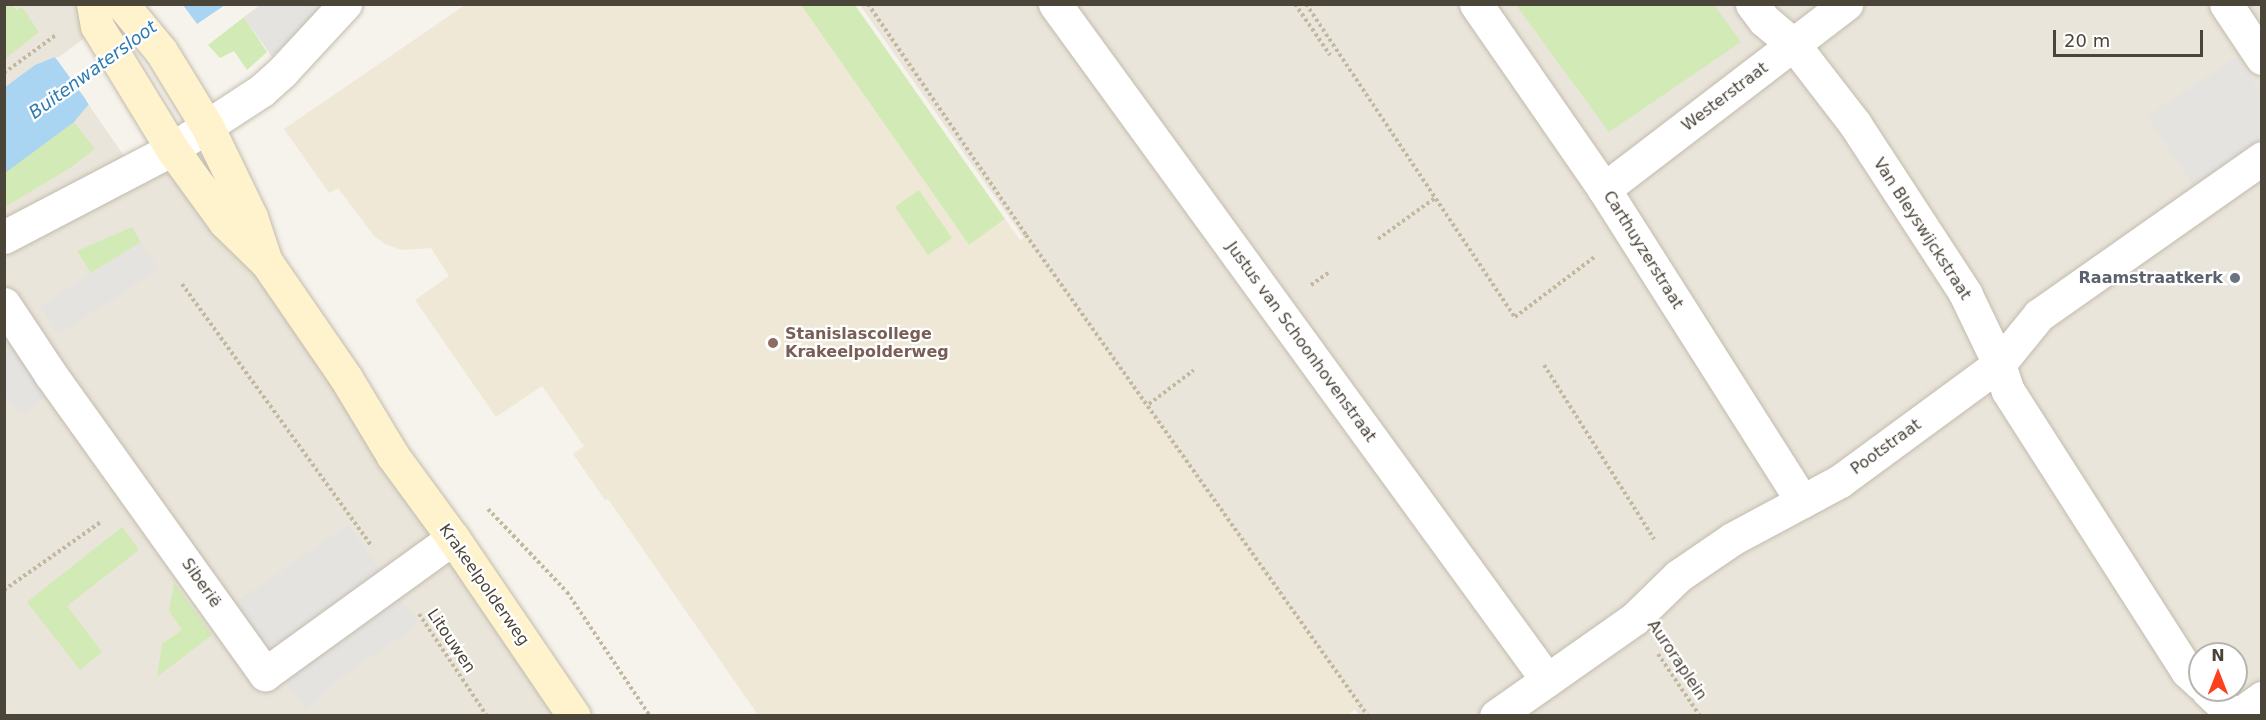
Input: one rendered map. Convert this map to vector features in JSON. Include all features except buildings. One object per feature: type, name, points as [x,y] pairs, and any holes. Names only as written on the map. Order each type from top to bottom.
[{"type":"street","points":[[4,237],[172,149],[262,90],[282,72],[345,4]]},
{"type":"street","name":"Justus van Schoonhovenstraat","points":[[1055,4],[1547,680]]},
{"type":"street","name":"Carthuyzerstraat","points":[[1476,4],[1604,189],[1802,501]]},
{"type":"street","name":"Van Bleyswijckstraat","points":[[1752,4],[1764,20],[1794,45],[1855,124],[1965,293],[1999,364],[2008,391],[2188,672]]},
{"type":"street","name":"Westerstraat","points":[[1604,189],[1846,4]]},
{"type":"street","points":[[2226,4],[2262,58]]},
{"type":"street","name":"Krakeelpolderweg","points":[[109,10],[161,51],[207,126],[251,217],[267,263]]},
{"type":"street","name":"Krakeelpolderweg","points":[[109,10],[127,75],[172,149],[225,222],[267,263],[346,378],[393,456],[453,538],[574,716]]},
{"type":"street","name":"Pootstraat","points":[[1496,716],[1634,619],[1678,576],[1732,539],[1840,481],[1999,364],[2039,315],[2262,159]]},
{"type":"street","name":"Siberië","points":[[4,304],[51,375],[265,674],[453,538]]},
{"type":"street","points":[[2220,702],[2235,716],[2262,698]]},
{"type":"path","points":[[868,4],[1020,225],[1368,716]]},
{"type":"path","points":[[1295,4],[1330,56]]},
{"type":"path","points":[[1306,4],[1515,317],[1630,231]]},
{"type":"path","points":[[4,73],[30,56]]},
{"type":"path","points":[[1378,239],[1435,198]]},
{"type":"path","name":"Litouwen","points":[[182,284],[396,579],[487,716]]},
{"type":"path","points":[[1544,365],[1678,576]]},
{"type":"path","points":[[1148,404],[1194,370]]},
{"type":"path","points":[[4,590],[139,495]]},
{"type":"path","points":[[482,504],[567,592],[650,716]]},
{"type":"path","name":"Auroraplein","points":[[1634,619],[1700,716]]},
{"type":"shaded area","points":[[5,5],[130,5],[5,98]]},
{"type":"shaded area","points":[[260,5],[325,5],[272,57],[244,17]]},
{"type":"shaded area","name":"Stanislascollege Krakeelpolderweg","points":[[465,5],[801,5],[969,245],[1005,219],[1020,240],[1025,237],[1360,706],[1346,716],[758,715],[608,499],[605,500],[573,454],[584,446],[542,386],[496,417],[415,300],[449,276],[431,248],[402,250],[385,244],[374,236],[338,188],[329,193],[284,129]]},
{"type":"shaded area","points":[[860,5],[2261,5],[2261,715],[1359,715]]},
{"type":"shaded area","points":[[2237,57],[2261,93],[2261,143],[2195,188],[2147,116]]},
{"type":"shaded area","points":[[86,101],[129,163],[212,153],[242,220],[588,715],[5,716],[5,162]]},
{"type":"shaded area","points":[[141,242],[159,269],[58,335],[40,306]]},
{"type":"shaded area","points":[[5,334],[50,394],[20,416],[5,396]]},
{"type":"shaded area","points":[[348,525],[417,621],[406,633],[338,680],[306,710],[230,606]]},
{"type":"green space","points":[[5,4],[12,5],[16,10],[22,7],[39,32],[5,59]]},
{"type":"green space","points":[[801,5],[855,5],[1005,219],[969,245]]},
{"type":"green space","points":[[1516,5],[1714,5],[1741,42],[1609,132]]},
{"type":"green space","points":[[244,17],[267,52],[247,70],[234,51],[220,58],[208,45]]},
{"type":"green space","points":[[74,122],[95,149],[70,168],[5,207],[4,173]]},
{"type":"green space","points":[[919,190],[952,238],[928,255],[895,207]]},
{"type":"green space","points":[[132,227],[141,242],[91,273],[77,251]]},
{"type":"green space","points":[[122,527],[139,550],[67,606],[102,652],[80,670],[27,602]]},
{"type":"green space","points":[[174,583],[212,635],[157,677],[162,644],[182,630],[169,611]]},
{"type":"water","name":"Buitenwatersloot","points":[[135,5],[225,5],[197,24],[194,20],[86,101],[89,104],[74,122],[5,173],[4,88],[35,65],[55,57],[58,61]]},
{"type":"pier","points":[[130,4],[183,5],[197,24],[193,24],[89,104],[55,57],[59,57]]},
{"type":"place","name":"Raamstraatkerk","points":[[2235,278]]},
{"type":"place","name":"Stanislascollege Krakeelpolderweg","points":[[773,343]]}]
